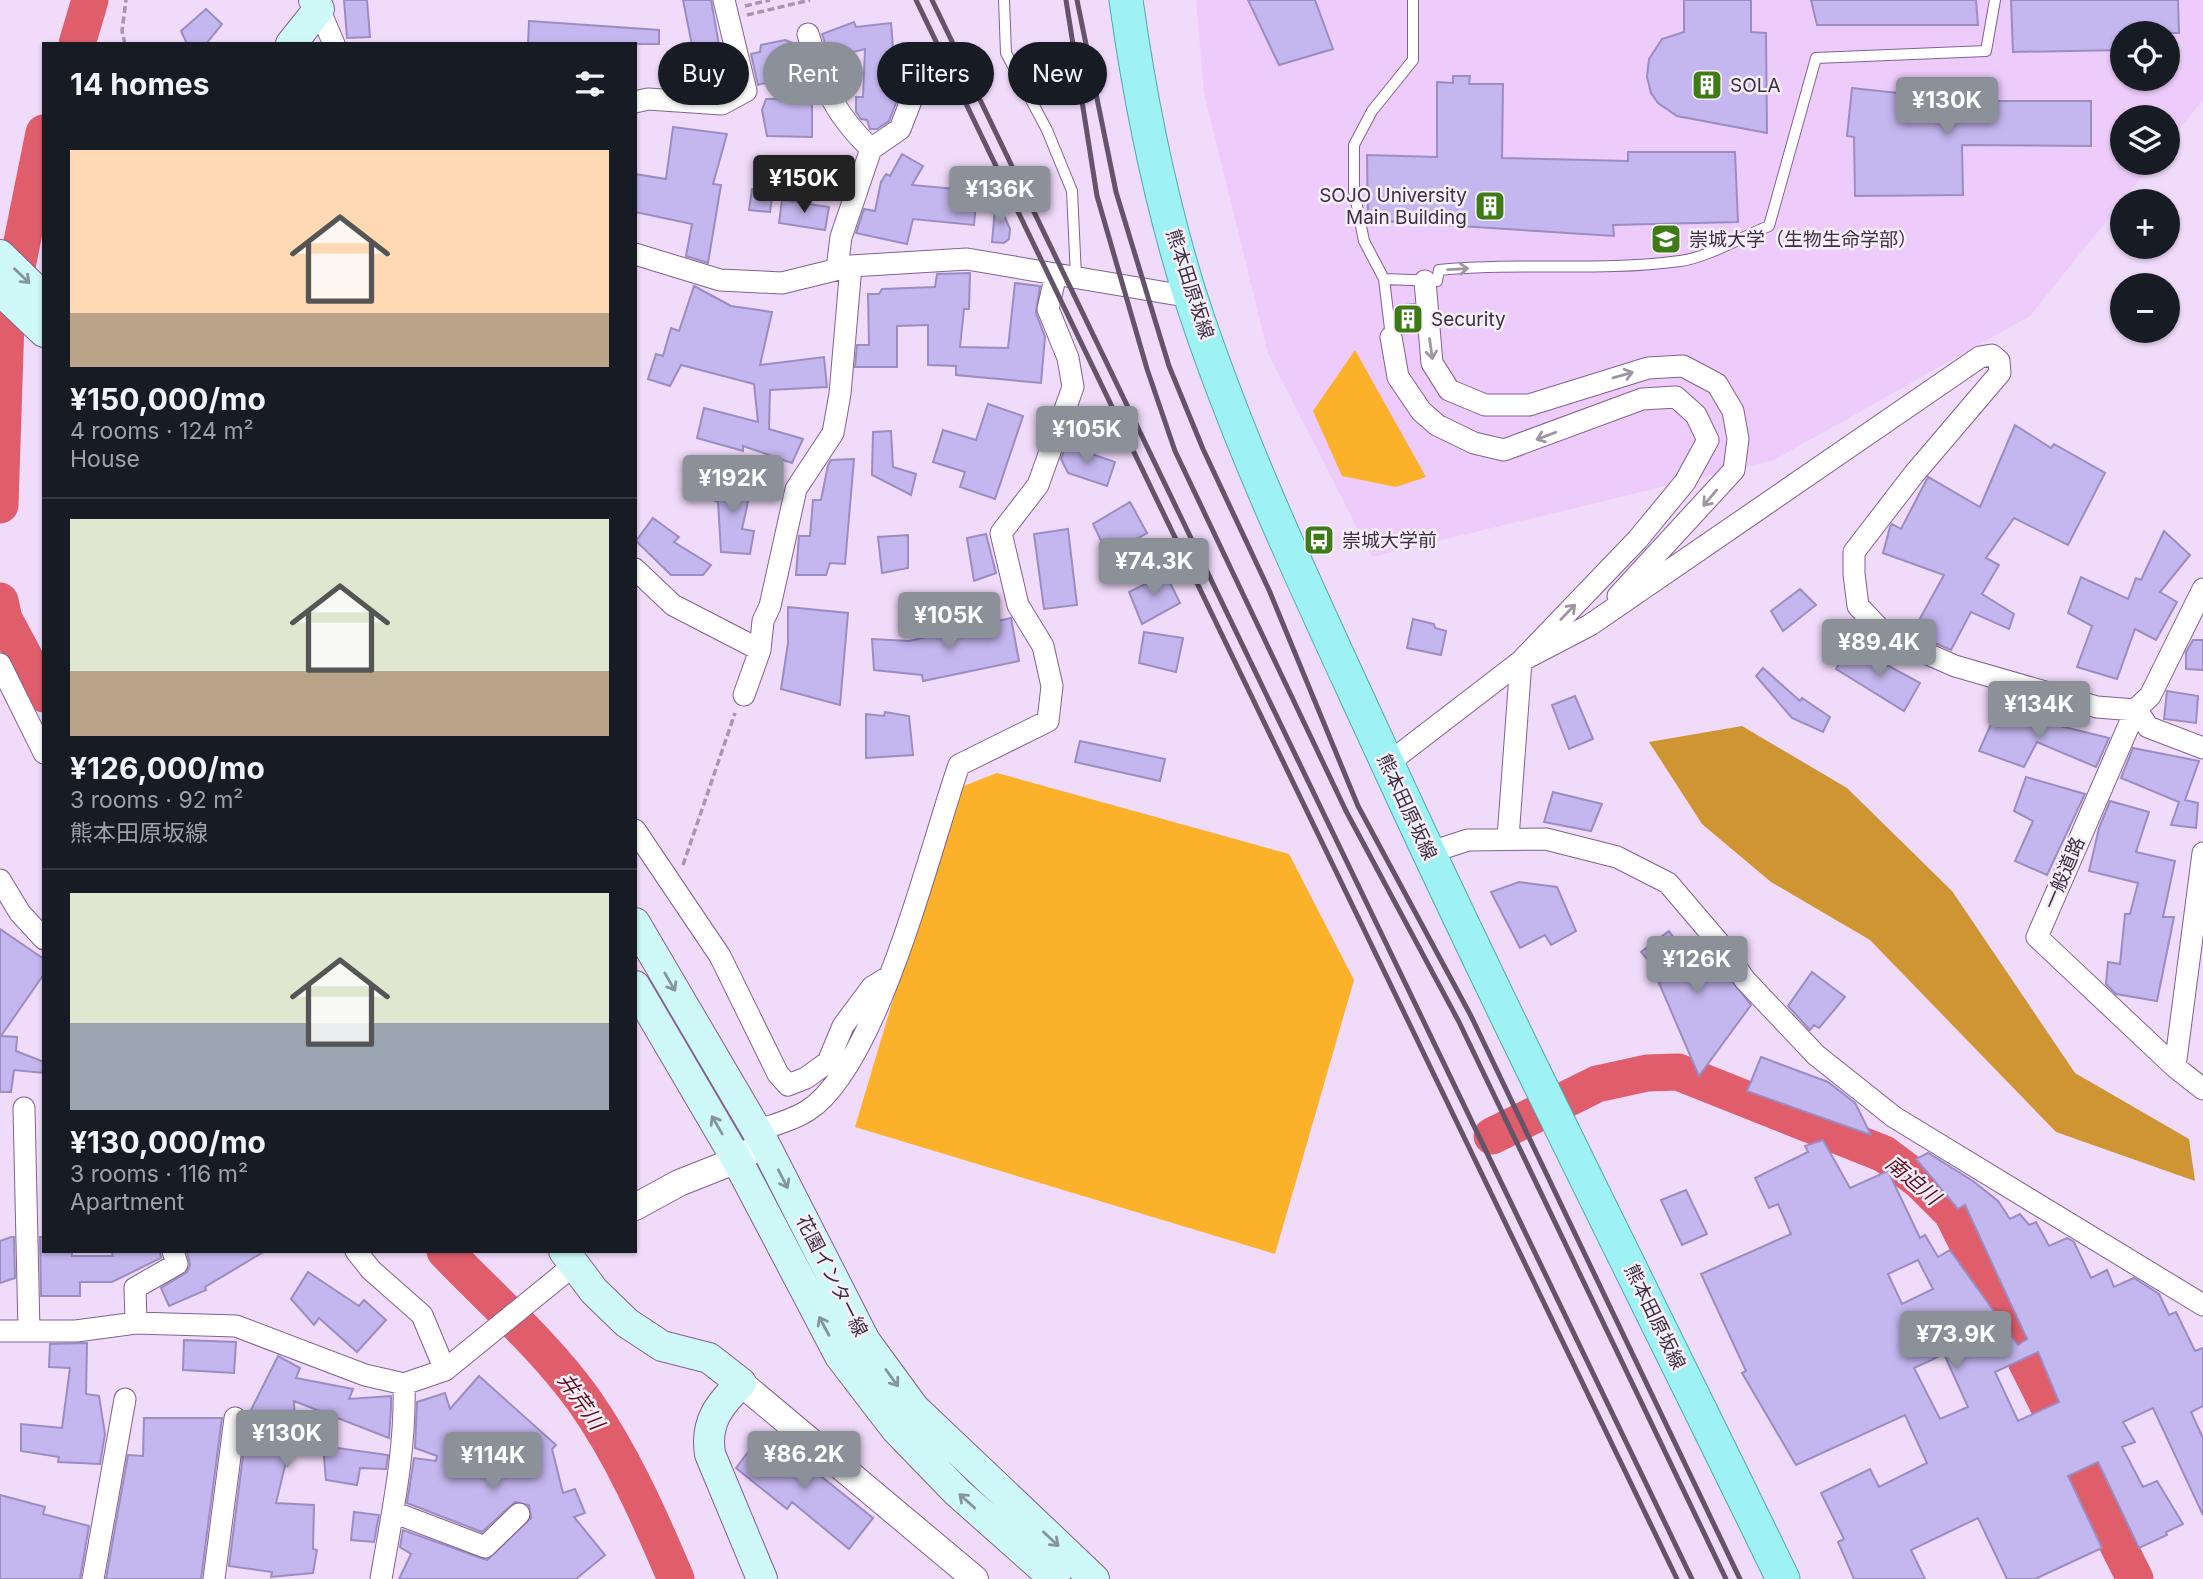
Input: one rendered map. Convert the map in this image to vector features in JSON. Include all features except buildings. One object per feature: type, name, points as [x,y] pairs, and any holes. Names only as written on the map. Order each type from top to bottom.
[{"type":"main road","name":"熊本田原坂線","points":[[1126,0],[1136,71],[1157,172],[1191,297],[1260,481],[1428,853],[1783,1579]]},
{"type":"main road","points":[[292,42],[316,5]]},
{"type":"main road","points":[[0,255],[42,296]]},
{"type":"main road","points":[[0,290],[42,330]]},
{"type":"main road","name":"花園インター線","points":[[637,926],[761,1137],[865,1341],[914,1408],[1094,1579]]},
{"type":"main road","name":"花園インター線","points":[[637,989],[737,1160],[840,1356],[905,1438],[957,1492],[1055,1579]]},
{"type":"main road","points":[[570,1263],[627,1323],[662,1346],[709,1358],[741,1383],[717,1406],[707,1434],[710,1454],[762,1579]]},
{"type":"street","points":[[316,5],[333,42]]},
{"type":"street","points":[[637,102],[648,99],[722,104],[746,91],[727,10]]},
{"type":"street","points":[[808,34],[828,97],[842,119],[871,149]]},
{"type":"street","points":[[744,695],[760,650],[763,621],[796,489],[833,433],[840,394],[844,267],[841,237],[871,149],[900,129],[909,105]]},
{"type":"street","points":[[637,255],[720,280],[782,283],[844,267],[962,259],[1191,297]]},
{"type":"street","points":[[637,1206],[678,1183],[737,1160],[761,1137],[807,1111],[840,1080],[883,997],[959,765],[1048,721],[1052,686],[1043,646],[1018,605],[1001,533],[1038,485],[1073,387],[1068,358],[1048,309],[1066,275]]},
{"type":"street","points":[[1425,281],[1432,363],[1449,390],[1485,405],[1529,405],[1648,368],[1683,366],[1717,384],[1733,411],[1738,439],[1734,470],[1590,625]]},
{"type":"street","points":[[1387,764],[1521,661],[1638,539],[1685,481],[1708,440],[1696,415],[1676,397],[1642,399],[1503,450],[1474,443],[1437,425],[1420,411],[1398,377],[1391,337]]},
{"type":"street","points":[[1521,661],[1590,625],[1980,357],[1992,355],[1999,361],[2000,373],[1914,474],[1854,552],[1853,574],[1858,606],[1878,627],[1907,645],[1955,666],[2097,707],[2136,709],[2150,696],[2203,589]]},
{"type":"street","points":[[637,571],[673,605],[760,650]]},
{"type":"street","points":[[1508,838],[1521,661]]},
{"type":"street","points":[[0,664],[42,749]]},
{"type":"street","points":[[2136,709],[2148,727],[2203,748]]},
{"type":"street","name":"一般道路","points":[[2136,709],[2037,937],[2175,1067],[2203,1089]]},
{"type":"street","points":[[637,833],[720,956],[778,1074],[788,1085],[806,1078],[828,1062],[842,1026],[873,987],[890,976]]},
{"type":"street","points":[[1428,853],[1468,840],[1546,839],[1617,857],[1668,883],[1720,944],[1745,980],[1816,1055],[1894,1117],[2203,1306]]},
{"type":"street","points":[[2175,1067],[2203,853]]},
{"type":"street","points":[[0,880],[20,913],[42,937]]},
{"type":"street","points":[[24,1108],[29,1331]]},
{"type":"street","points":[[136,1323],[135,1287],[177,1264],[174,1253]]},
{"type":"street","points":[[358,1253],[371,1270],[422,1315],[445,1370]]},
{"type":"street","points":[[0,1331],[76,1331],[136,1323],[236,1326],[365,1376],[404,1384],[445,1370],[469,1353],[570,1263]]},
{"type":"street","points":[[741,1383],[975,1579]]},
{"type":"street","points":[[381,1579],[405,1417],[404,1384]]},
{"type":"street","points":[[93,1579],[125,1399]]},
{"type":"street","points":[[214,1579],[235,1418]]},
{"type":"street","points":[[393,1512],[485,1546],[519,1514]]},
{"type":"lane","points":[[1004,0],[1006,54],[1047,130],[1072,191],[1066,275]]},
{"type":"lane","points":[[1391,337],[1384,279],[1364,241],[1354,191],[1354,145],[1373,111],[1413,60],[1413,0]]},
{"type":"lane","points":[[1384,279],[1437,281],[1439,270],[1682,261],[1769,226],[1816,58],[1986,51],[1995,0]]},
{"type":"path","points":[[124,42],[121,31],[126,0]]},
{"type":"path","points":[[727,10],[770,0]]},
{"type":"path","points":[[727,10],[810,0]]},
{"type":"path","points":[[676,887],[728,728],[744,695]]},
{"type":"shaded area","name":"崇城大学（生物生命学部）","points":[[1196,0],[2203,0],[2203,100],[2180,128],[2180,105],[2110,105],[2110,175],[2143,175],[2132,189],[2110,189],[2110,216],[2030,316],[1774,460],[1372,557],[1268,353],[1204,93]]},
{"type":"shaded area","points":[[1355,350],[1426,477],[1396,487],[1342,476],[1313,411]]},
{"type":"shaded area","points":[[1742,726],[1847,788],[1952,891],[2075,1073],[2189,1139],[2195,1181],[2056,1132],[1870,940],[1771,882],[1702,824],[1649,742]]},
{"type":"shaded area","points":[[997,773],[1289,854],[1354,980],[1275,1254],[855,1127],[956,789]]},
{"type":"waterway","name":"井芹川","points":[[78,42],[90,0]]},
{"type":"waterway","name":"井芹川","points":[[0,505],[6,321],[42,143]]},
{"type":"waterway","name":"井芹川","points":[[0,601],[4,619],[42,690]]},
{"type":"waterway","name":"南迫川","points":[[1492,1136],[1597,1084],[1647,1073],[1678,1072],[1884,1154],[1920,1181],[1952,1213],[2135,1579]]},
{"type":"waterway","name":"井芹川","points":[[447,1253],[534,1341],[583,1399],[623,1464],[676,1579]]},
{"type":"railway","points":[[916,0],[1677,1579]]},
{"type":"railway","points":[[932,0],[1692,1579]]},
{"type":"railway","points":[[1066,0],[1097,196],[1147,369],[1175,451],[1346,811],[1459,1022],[1726,1579]]},
{"type":"railway","points":[[1077,0],[1116,192],[1169,366],[1203,449],[1269,590],[1358,806],[1471,1016],[1740,1579]]},
{"type":"place","name":"SOLA","points":[[1707,85]]},
{"type":"place","name":"SOJO University Main Building","points":[[1490,206]]},
{"type":"place","name":"崇城大学（生物生命学部）","points":[[1666,239]]},
{"type":"place","name":"Security","points":[[1408,319]]},
{"type":"place","name":"崇城大学前","points":[[1319,540]]}]
